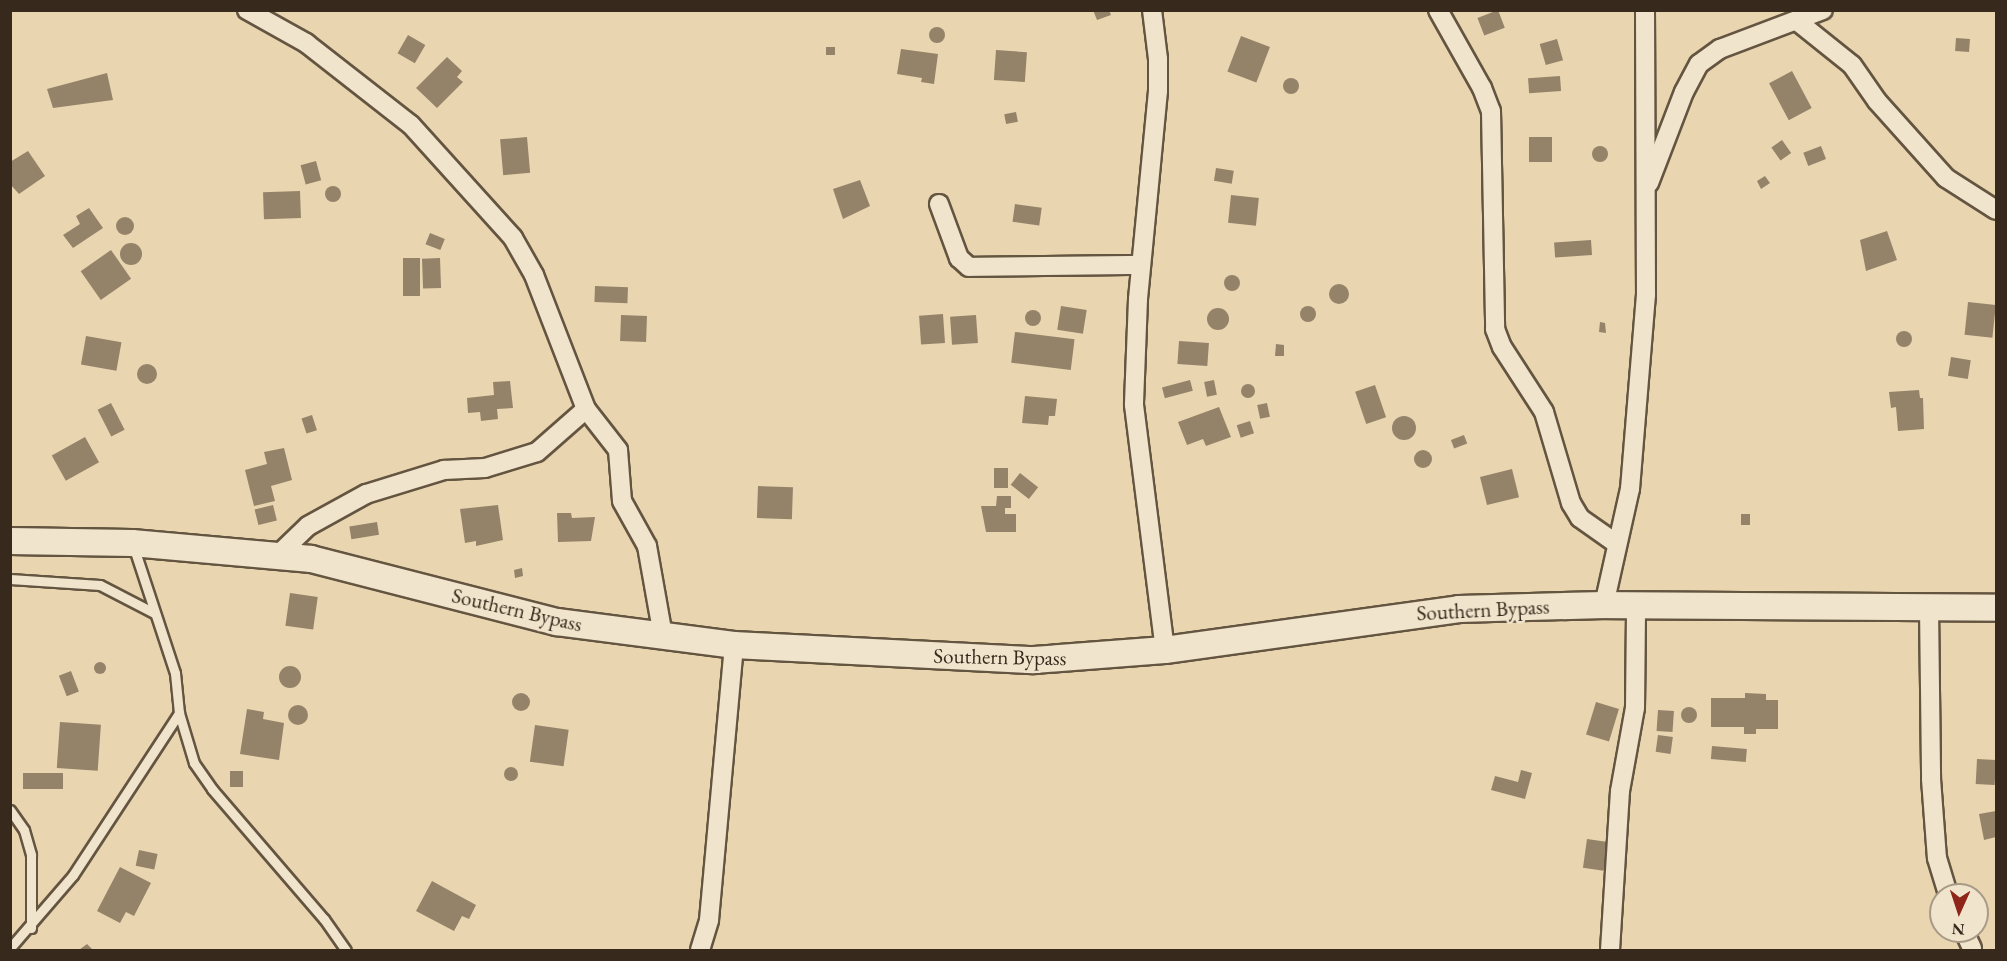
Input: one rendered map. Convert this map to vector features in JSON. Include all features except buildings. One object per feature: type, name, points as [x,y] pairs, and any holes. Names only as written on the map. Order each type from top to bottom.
[{"type":"street","points":[[247,10],[306,43],[411,125],[513,238],[534,275],[586,409],[618,450],[622,501],[646,546],[663,636]]},
{"type":"street","points":[[1152,10],[1158,59],[1158,91],[1141,265],[1134,405],[1165,650]]},
{"type":"street","points":[[1438,10],[1482,88],[1491,111],[1495,329],[1502,347],[1544,412],[1571,503],[1580,518],[1617,544]]},
{"type":"street","points":[[1604,605],[1630,489],[1646,296],[1645,10]]},
{"type":"street","points":[[1645,193],[1684,92],[1699,64],[1720,49],[1822,10]]},
{"type":"street","points":[[1797,21],[1852,65],[1877,101],[1946,178],[1996,210]]},
{"type":"street","points":[[939,204],[959,258],[969,267],[1141,265]]},
{"type":"street","points":[[279,554],[308,526],[366,494],[444,470],[485,468],[537,452],[586,409]]},
{"type":"street","name":"Southern Bypass","points":[[10,541],[132,543],[279,554],[371,572],[526,616],[734,645],[1034,660],[1165,650],[1390,616],[1459,609],[1604,605],[1996,608]]},
{"type":"street","points":[[1610,951],[1620,791],[1635,708],[1636,605]]},
{"type":"street","points":[[1929,607],[1931,779],[1938,858],[1945,883]]},
{"type":"street","points":[[700,951],[710,920],[734,645]]},
{"type":"street","points":[[1970,943],[1972,948]]},
{"type":"lane","points":[[132,543],[175,673],[179,713],[194,763],[212,789],[324,919],[345,951]]},
{"type":"lane","points":[[10,579],[100,585],[154,613]]},
{"type":"lane","points":[[10,948],[31,928],[73,875],[179,713]]},
{"type":"lane","points":[[10,810],[24,830],[31,855],[31,928]]}]
